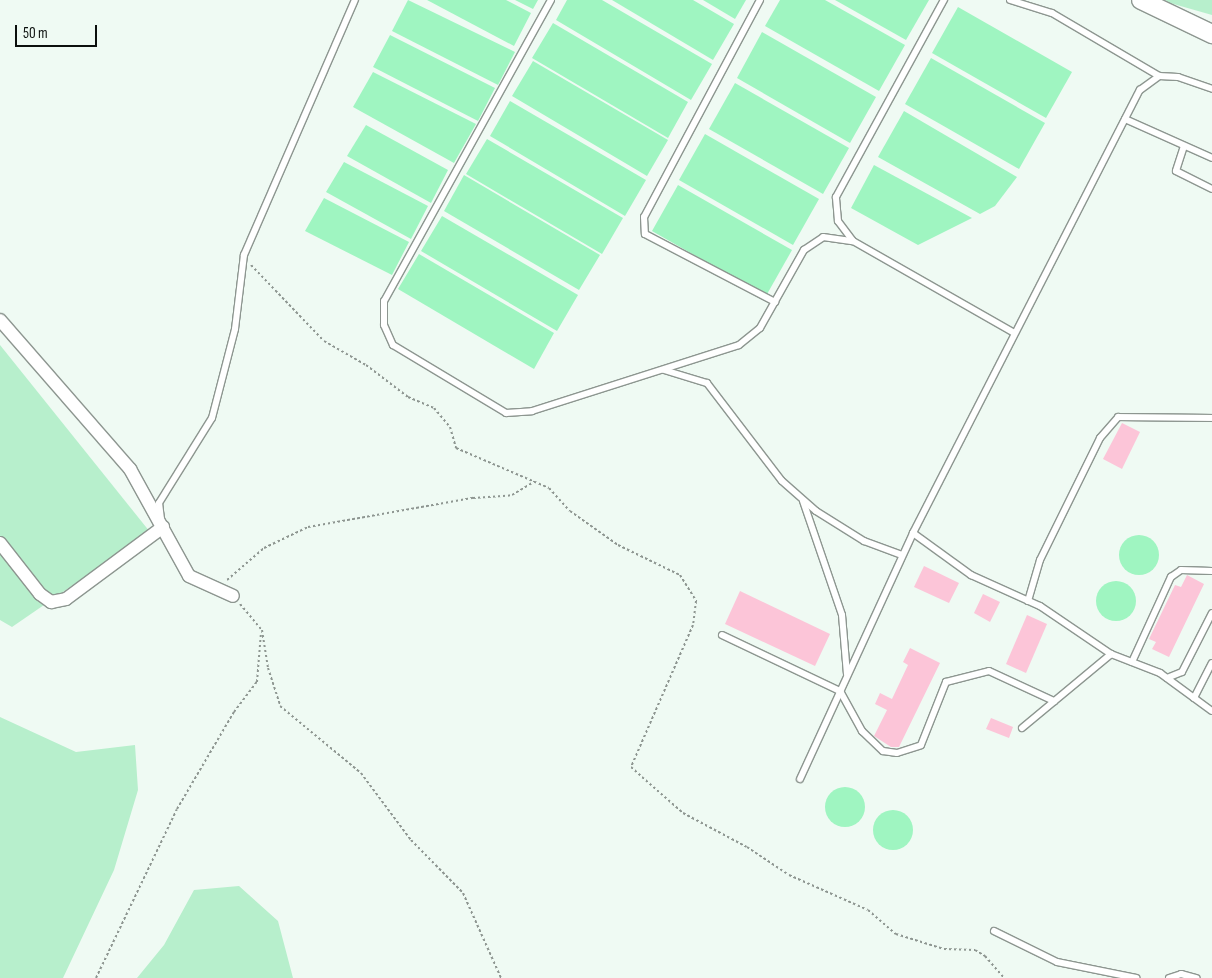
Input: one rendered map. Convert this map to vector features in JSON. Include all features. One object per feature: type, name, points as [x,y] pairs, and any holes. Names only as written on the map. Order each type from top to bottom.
[{"type":"main road","points":[[1140,0],[1212,34]]},
{"type":"street","points":[[0,320],[130,469],[189,576],[233,596]]},
{"type":"street","points":[[0,543],[40,594],[51,602],[66,599],[163,527]]},
{"type":"lane","points":[[163,527],[159,503],[212,418],[235,329],[244,254],[355,0]]},
{"type":"lane","points":[[551,0],[384,301],[384,325],[393,345],[506,413],[532,411],[740,345],[760,328],[804,250],[823,237],[853,241],[1014,333]]},
{"type":"lane","points":[[760,0],[644,217],[645,234],[775,302]]},
{"type":"lane","points":[[853,241],[838,221],[836,197],[944,0]]},
{"type":"lane","points":[[1010,0],[1052,13],[1159,76],[1178,78],[1212,89]]},
{"type":"lane","points":[[800,779],[902,555],[1014,333],[1140,90],[1159,76]]},
{"type":"lane","points":[[1125,119],[1212,158]]},
{"type":"lane","points":[[1184,146],[1176,171],[1212,189]]},
{"type":"lane","points":[[663,369],[707,383],[776,473],[803,500],[864,541],[902,555]]},
{"type":"lane","points":[[1028,601],[1044,552],[1100,438],[1118,417],[1212,418]]},
{"type":"lane","points":[[803,500],[842,615],[847,675]]},
{"type":"lane","points":[[913,533],[972,575],[1028,601],[1112,654],[1167,678],[1212,711]]},
{"type":"lane","points":[[1132,662],[1171,577],[1181,570],[1212,571]]},
{"type":"lane","points":[[1167,678],[1182,672],[1212,613]]},
{"type":"lane","points":[[722,635],[840,691],[862,731],[883,751],[897,753],[922,745],[946,682],[990,671],[1054,701]]},
{"type":"lane","points":[[1022,728],[1112,654]]},
{"type":"lane","points":[[1194,698],[1212,663]]},
{"type":"lane","points":[[994,931],[1057,962],[1136,978]]},
{"type":"lane","points":[[1169,978],[1180,974],[1196,978]]},
{"type":"path","points":[[244,254],[262,279],[324,342],[366,364],[408,397],[434,408],[450,428],[456,448],[549,488],[570,511],[618,545],[680,575],[696,601],[693,625],[631,767],[683,813],[747,847],[789,875],[868,910],[896,934],[944,949],[975,950],[985,956],[1003,978]]},
{"type":"path","points":[[219,589],[234,571],[264,548],[308,527],[336,525],[474,498],[512,495],[535,482]]},
{"type":"path","points":[[233,596],[262,630],[268,668],[280,706],[361,773],[411,840],[462,893],[501,978]]},
{"type":"path","points":[[96,978],[177,809],[234,712],[256,682],[262,630]]},
{"type":"shaded area","points":[[408,0],[515,52],[498,85],[392,31]]},
{"type":"shaded area","points":[[427,0],[506,0],[531,13],[514,46]]},
{"type":"shaded area","points":[[515,0],[538,0],[533,9]]},
{"type":"shaded area","points":[[567,0],[602,0],[712,64],[691,100],[556,20]]},
{"type":"shaded area","points":[[612,0],[693,0],[734,24],[713,60]]},
{"type":"shaded area","points":[[703,0],[746,0],[735,19]]},
{"type":"shaded area","points":[[780,0],[825,0],[905,45],[879,91],[765,26]]},
{"type":"shaded area","points":[[835,0],[929,0],[906,40]]},
{"type":"shaded area","points":[[1165,0],[1212,0],[1212,15],[1170,3]]},
{"type":"shaded area","points":[[958,7],[1072,72],[1046,118],[932,53]]},
{"type":"shaded area","points":[[553,23],[688,102],[668,138],[532,58]]},
{"type":"shaded area","points":[[762,32],[876,97],[850,143],[737,78]]},
{"type":"shaded area","points":[[390,35],[495,88],[478,121],[373,67]]},
{"type":"shaded area","points":[[931,58],[1045,123],[1019,169],[905,104]]},
{"type":"shaded area","points":[[533,61],[668,140],[647,176],[512,96]]},
{"type":"shaded area","points":[[373,72],[476,124],[454,163],[353,107]]},
{"type":"shaded area","points":[[735,83],[849,148],[823,194],[709,129]]},
{"type":"shaded area","points":[[510,101],[646,180],[625,216],[490,136]]},
{"type":"shaded area","points":[[904,111],[1017,177],[995,206],[980,214],[878,157]]},
{"type":"shaded area","points":[[366,125],[448,170],[431,203],[347,156]]},
{"type":"shaded area","points":[[705,134],[819,199],[793,245],[679,180]]},
{"type":"shaded area","points":[[487,139],[623,218],[602,254],[466,174]]},
{"type":"shaded area","points":[[344,162],[428,206],[411,239],[326,192]]},
{"type":"shaded area","points":[[874,165],[972,218],[918,245],[851,208]]},
{"type":"shaded area","points":[[464,175],[600,255],[579,290],[444,211]]},
{"type":"shaded area","points":[[678,185],[792,250],[766,296],[652,231]]},
{"type":"shaded area","points":[[324,198],[409,242],[392,275],[305,231]]},
{"type":"shaded area","points":[[442,216],[578,295],[557,331],[421,251]]},
{"type":"shaded area","points":[[419,254],[554,333],[534,369],[398,289]]},
{"type":"shaded area","points":[[0,345],[150,532],[12,627],[0,620]]},
{"type":"shaded area","points":[[1143,535],[1150,538],[1156,544],[1159,555],[1158,563],[1150,572],[1143,575],[1135,575],[1128,572],[1120,563],[1119,551],[1122,544],[1131,536]]},
{"type":"shaded area","points":[[1120,581],[1127,584],[1133,590],[1136,601],[1135,609],[1127,618],[1120,621],[1112,621],[1105,618],[1097,609],[1096,597],[1099,590],[1108,582]]},
{"type":"shaded area","points":[[0,717],[76,752],[135,745],[138,790],[114,870],[63,978],[0,978]]},
{"type":"shaded area","points":[[849,787],[856,790],[862,796],[865,807],[864,815],[856,824],[849,827],[841,827],[834,824],[826,815],[825,803],[828,796],[837,788]]},
{"type":"shaded area","points":[[897,810],[904,813],[910,819],[913,830],[912,838],[904,847],[897,850],[889,850],[882,847],[874,838],[873,826],[876,819],[885,811]]},
{"type":"shaded area","points":[[239,886],[278,921],[293,978],[137,978],[164,945],[194,890]]},
{"type":"building","points":[[1122,423],[1140,432],[1122,469],[1103,459]]},
{"type":"building","points":[[924,566],[959,583],[949,603],[914,587]]},
{"type":"building","points":[[1187,575],[1204,584],[1169,657],[1152,649],[1156,642],[1149,639],[1175,585],[1181,587]]},
{"type":"building","points":[[740,591],[830,634],[815,666],[725,624]]},
{"type":"building","points":[[983,594],[1000,602],[990,622],[974,613]]},
{"type":"building","points":[[1027,615],[1047,624],[1026,673],[1006,664]]},
{"type":"building","points":[[910,648],[940,663],[899,747],[891,747],[874,736],[887,710],[875,704],[880,693],[892,699],[908,665],[903,662]]},
{"type":"building","points":[[991,718],[1013,727],[1009,738],[986,729]]}]
